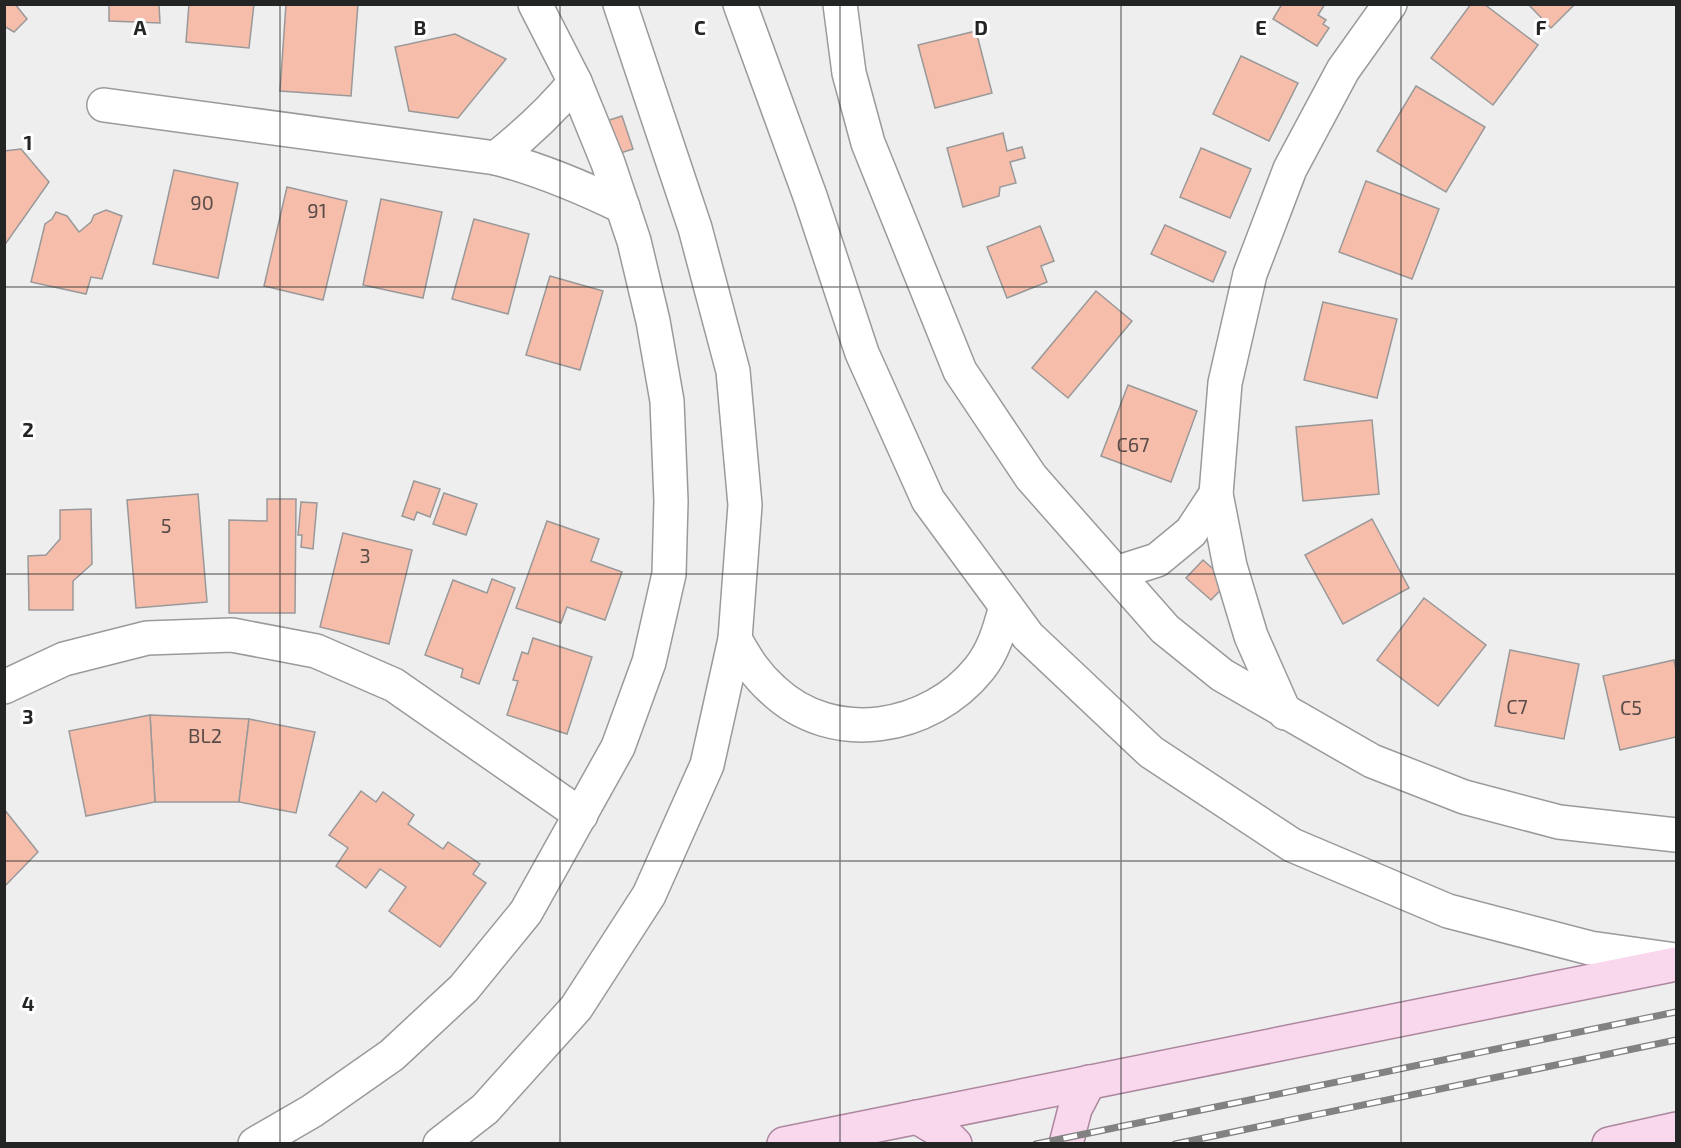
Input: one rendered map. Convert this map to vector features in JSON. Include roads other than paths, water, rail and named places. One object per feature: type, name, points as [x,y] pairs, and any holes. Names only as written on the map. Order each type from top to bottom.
[{"type":"main road","points":[[784,1143],[1677,962]]},
{"type":"main road","points":[[1066,1143],[1075,1109],[1089,1082]]},
{"type":"main road","points":[[917,1117],[944,1133],[955,1143]]},
{"type":"main road","points":[[1609,1143],[1677,1130]]},
{"type":"street","points":[[255,1143],[312,1111],[392,1055],[464,988],[526,912],[618,747],[649,662],[669,574],[671,501],[666,401],[653,321],[634,241],[609,163],[575,82],[535,4]]},
{"type":"street","points":[[441,1143],[485,1109],[576,1008],[649,895],[707,765],[735,639],[745,505],[733,371],[695,228],[620,4]]},
{"type":"street","points":[[840,4],[849,74],[868,143],[960,371],[1031,477],[1165,628],[1222,675],[1372,761],[1464,797],[1559,822],[1670,829]]},
{"type":"street","points":[[1285,713],[1251,636],[1230,566],[1216,494],[1225,383],[1251,274],[1290,169],[1343,70],[1390,4]]},
{"type":"street","points":[[744,10],[810,196],[862,353],[928,501],[1028,636],[1151,752],[1292,845],[1448,911],[1590,948],[1677,962]]},
{"type":"street","points":[[496,158],[551,110],[575,82]]},
{"type":"street","points":[[104,105],[496,158],[540,170],[623,207]]},
{"type":"street","points":[[1116,573],[1156,560],[1191,532],[1216,494]]},
{"type":"street","points":[[735,639],[751,668],[774,692],[802,711],[833,722],[866,725],[899,721],[930,710],[958,691],[981,667],[997,638],[1006,606]]},
{"type":"street","points":[[4,687],[64,659],[147,638],[232,635],[316,651],[394,685],[581,815]]},
{"type":"street","points":[[1208,664],[1251,636]]},
{"type":"railway","points":[[1036,1144],[1676,1012]]},
{"type":"railway","points":[[1175,1144],[1676,1040]]}]
